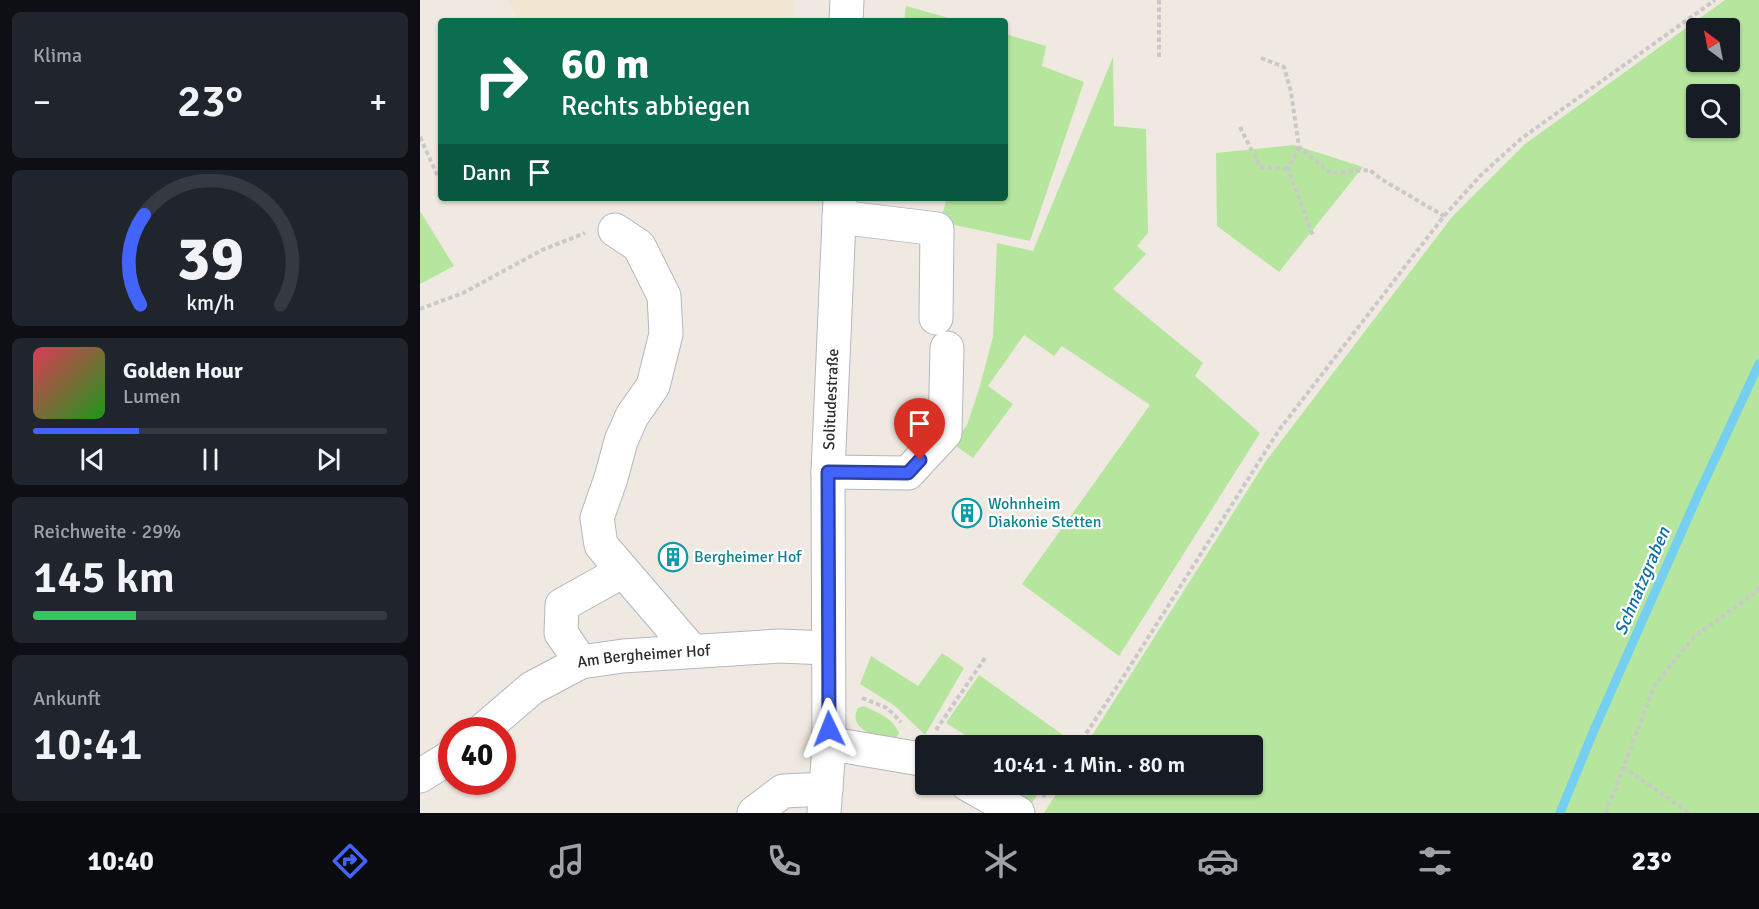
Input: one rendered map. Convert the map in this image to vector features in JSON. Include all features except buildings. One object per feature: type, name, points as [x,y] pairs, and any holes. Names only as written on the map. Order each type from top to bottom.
[{"type":"street","points":[[846,18],[847,0]]},
{"type":"street","points":[[828,472],[908,473],[945,434],[937,229],[839,208]]},
{"type":"street","name":"Solitudestraße","points":[[825,801],[829,746],[828,472],[839,208]]},
{"type":"street","points":[[615,230],[639,246],[664,296],[666,334],[653,386],[632,416],[621,441],[597,518],[600,545],[692,651]]},
{"type":"street","points":[[581,663],[561,633],[562,605],[622,571]]},
{"type":"street","name":"Am Bergheimer Hof","points":[[498,717],[532,688],[581,663],[623,656],[788,645],[828,648]]},
{"type":"street","points":[[829,746],[915,748]]},
{"type":"street","points":[[420,776],[438,765]]},
{"type":"street","points":[[754,813],[783,791],[825,801]]},
{"type":"street","points":[[986,795],[1018,813]]},
{"type":"path","points":[[1159,0],[1159,60]]},
{"type":"path","points":[[1085,735],[1279,430],[1444,216],[1481,175],[1522,138],[1715,0]]},
{"type":"path","points":[[1261,58],[1284,68],[1291,92],[1299,147],[1288,169],[1313,237]]},
{"type":"path","points":[[1240,127],[1260,167],[1288,169]]},
{"type":"path","points":[[420,137],[438,177]]},
{"type":"path","points":[[1299,147],[1331,173],[1370,170],[1444,216]]},
{"type":"path","points":[[420,309],[463,293],[542,250],[590,231],[615,230]]},
{"type":"path","points":[[1606,813],[1655,684],[1695,636],[1759,590],[1759,585]]},
{"type":"path","points":[[937,735],[985,658]]},
{"type":"path","points":[[1623,767],[1689,813]]},
{"type":"shaded area","points":[[508,0],[794,0],[793,18],[518,18]]},
{"type":"green space","points":[[1725,0],[1759,0],[1759,813],[1044,813],[1056,795],[1263,795],[1263,735],[1092,735],[1266,461],[1452,217],[1525,144],[1686,28],[1686,72],[1740,72],[1740,18],[1700,18]]},
{"type":"green space","points":[[906,6],[949,18],[904,18]]},
{"type":"green space","points":[[1008,35],[1046,46],[1042,66],[1084,82],[1030,241],[940,222],[946,201],[1008,201]]},
{"type":"green space","points":[[1113,57],[1114,126],[1146,129],[1148,233],[1137,246],[1146,254],[1113,289],[1203,363],[1195,376],[1260,433],[1119,656],[1022,584],[1150,405],[1062,346],[1054,356],[1024,335],[988,386],[1013,404],[973,458],[953,444],[967,425],[993,337],[997,243],[1033,251]]},
{"type":"green space","points":[[1294,145],[1363,167],[1279,272],[1217,226],[1216,153]]},
{"type":"green space","points":[[420,211],[454,266],[420,284]]},
{"type":"green space","points":[[942,653],[964,668],[925,735],[895,706],[860,684],[871,656],[918,686]]},
{"type":"green space","points":[[979,675],[1063,735],[965,735],[946,723]]},
{"type":"green space","points":[[864,706],[893,723],[899,733],[896,738],[891,740],[878,737],[860,727],[856,721],[856,715],[858,708]]},
{"type":"green space","points":[[1024,795],[1037,795],[1028,810],[1018,805]]},
{"type":"waterway","name":"Schnatzgraben","points":[[1560,813],[1594,730],[1698,495],[1759,364]]},
{"type":"place","name":"Wohnheim Diakonie Stetten","points":[[967,513]]},
{"type":"place","name":"Bergheimer Hof","points":[[673,557]]},
{"type":"route","points":[[829,729],[828,472],[908,473],[920,460]]}]
